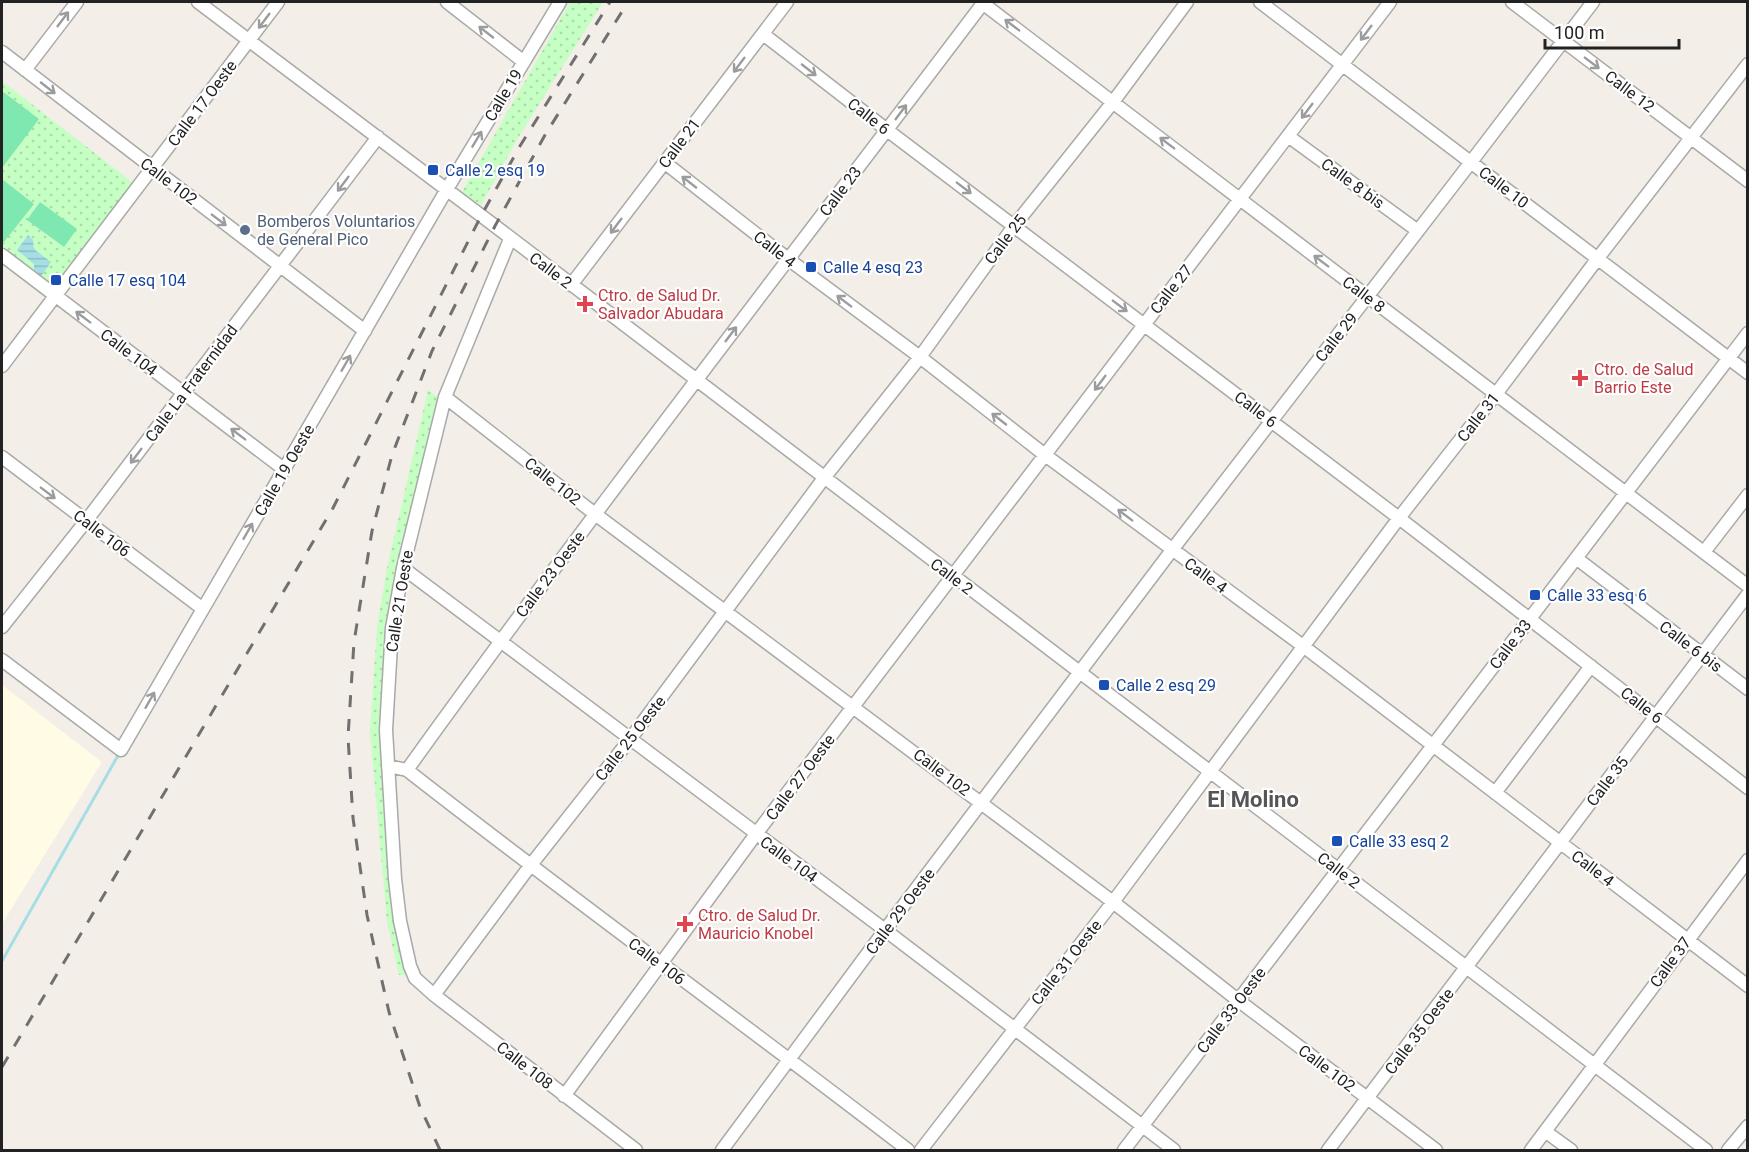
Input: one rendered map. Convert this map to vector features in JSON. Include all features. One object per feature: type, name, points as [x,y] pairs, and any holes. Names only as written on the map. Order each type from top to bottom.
[{"type":"street","points":[[25,70],[77,2]]},
{"type":"street","name":"Calle 2","points":[[198,2],[447,189],[1706,1150]]},
{"type":"street","name":"Calle 17 Oeste","points":[[2,366],[278,2]]},
{"type":"street","points":[[447,2],[524,62]]},
{"type":"street","name":"Calle 19","points":[[447,189],[560,2]]},
{"type":"street","name":"Calle 21","points":[[571,285],[787,2]]},
{"type":"street","name":"Calle 8","points":[[983,2],[1748,586]]},
{"type":"street","name":"Calle 23","points":[[696,380],[983,2]]},
{"type":"street","name":"Calle 25","points":[[824,478],[920,357],[1014,226],[1113,102],[1187,2]]},
{"type":"street","name":"Calle 10","points":[[1260,2],[1748,372]]},
{"type":"street","name":"Calle 27","points":[[952,576],[1390,2]]},
{"type":"street","name":"Calle 12","points":[[1512,2],[1748,181]]},
{"type":"street","name":"Calle 29","points":[[1080,673],[1593,2]]},
{"type":"street","name":"Calle 6","points":[[763,34],[1399,518],[1748,788]]},
{"type":"street","name":"Calle 102","points":[[2,52],[364,331]]},
{"type":"street","name":"Calle 31","points":[[1209,771],[1399,518],[1748,64]]},
{"type":"street","name":"Calle 8 bis","points":[[1288,136],[1418,231]]},
{"type":"street","name":"Calle La Fraternidad","points":[[2,627],[86,521],[378,137]]},
{"type":"street","name":"Calle 4","points":[[664,162],[1045,455],[1303,646],[1748,986]]},
{"type":"street","name":"Calle 19 Oeste","points":[[2,660],[121,750],[447,189]]},
{"type":"street","name":"Calle 21 Oeste","points":[[415,978],[400,921],[395,879],[386,730],[392,628],[403,568],[445,398],[510,239]]},
{"type":"street","name":"Calle 104","points":[[2,255],[285,470]]},
{"type":"street","name":"Calle 33","points":[[1339,870],[1748,333]]},
{"type":"street","name":"Calle 23 Oeste","points":[[406,770],[500,640],[696,380]]},
{"type":"street","name":"Calle 102","points":[[445,398],[595,514],[1113,902],[1436,1150]]},
{"type":"street","name":"Calle 106","points":[[2,457],[202,609]]},
{"type":"street","name":"Calle 25 Oeste","points":[[434,995],[530,866],[631,738],[824,478]]},
{"type":"street","points":[[1704,552],[1748,495]]},
{"type":"street","name":"Calle 6 bis","points":[[1576,558],[1748,689]]},
{"type":"street","name":"Calle 104","points":[[403,568],[1174,1150]]},
{"type":"street","name":"Calle 27 Oeste","points":[[564,1096],[756,834],[952,576]]},
{"type":"street","name":"Calle 35","points":[[1466,968],[1748,594]]},
{"type":"street","points":[[1495,793],[1591,666]]},
{"type":"street","name":"Calle 29 Oeste","points":[[722,1150],[1080,673]]},
{"type":"street","points":[[388,766],[406,770]]},
{"type":"street","name":"Calle 106","points":[[406,770],[908,1150]]},
{"type":"street","name":"Calle 31 Oeste","points":[[921,1150],[1113,902],[1209,771]]},
{"type":"street","name":"Calle 37","points":[[1531,1150],[1748,860]]},
{"type":"street","name":"Calle 33 Oeste","points":[[1124,1150],[1339,870]]},
{"type":"street","name":"Calle 35 Oeste","points":[[1328,1150],[1466,968]]},
{"type":"street","name":"Calle 108","points":[[415,978],[636,1150]]},
{"type":"street","points":[[1728,1150],[1748,1126]]},
{"type":"street","points":[[1546,1132],[1570,1150]]},
{"type":"shaded area","points":[[2,685],[102,762],[2,924]]},
{"type":"green space","points":[[570,2],[603,2],[518,138],[481,205],[462,192]]},
{"type":"green space","points":[[2,81],[136,185],[47,299],[2,264]]},
{"type":"green space","points":[[2,91],[39,119],[2,168]]},
{"type":"green space","points":[[2,179],[34,204],[4,242],[2,240]]},
{"type":"green space","points":[[40,202],[77,229],[64,247],[27,220]]},
{"type":"green space","points":[[428,390],[438,397],[395,570],[385,628],[379,731],[396,920],[409,975],[399,975],[387,922],[370,732],[377,627],[387,568]]},
{"type":"water","points":[[28,235],[33,240],[34,249],[51,262],[40,278],[34,273],[34,264],[17,250]]},
{"type":"waterway","points":[[2,961],[120,752]]},
{"type":"railway","points":[[2,1067],[333,508],[481,216],[520,146],[610,2]]},
{"type":"railway","points":[[440,1150],[420,1107],[389,1012],[367,915],[353,818],[348,737],[354,642],[372,531],[392,455],[432,351],[495,226],[545,135],[628,2]]},
{"type":"place","name":"Calle 2 esq 19","points":[[433,170]]},
{"type":"place","name":"Bomberos Voluntarios de General Pico","points":[[245,230]]},
{"type":"place","name":"Calle 4 esq 23","points":[[811,267]]},
{"type":"place","name":"Calle 17 esq 104","points":[[56,280]]},
{"type":"place","name":"Ctro. de Salud Dr. Salvador Abudara","points":[[585,304]]},
{"type":"place","name":"Ctro. de Salud Barrio Este","points":[[1580,378]]},
{"type":"place","name":"Calle 33 esq 6","points":[[1535,595]]},
{"type":"place","name":"Calle 2 esq 29","points":[[1104,685]]},
{"type":"place","name":"Calle 33 esq 2","points":[[1337,841]]},
{"type":"place","name":"Ctro. de Salud Dr. Mauricio Knobel","points":[[685,924]]},
{"type":"district","name":"El Molino","points":[[1253,799]]}]
